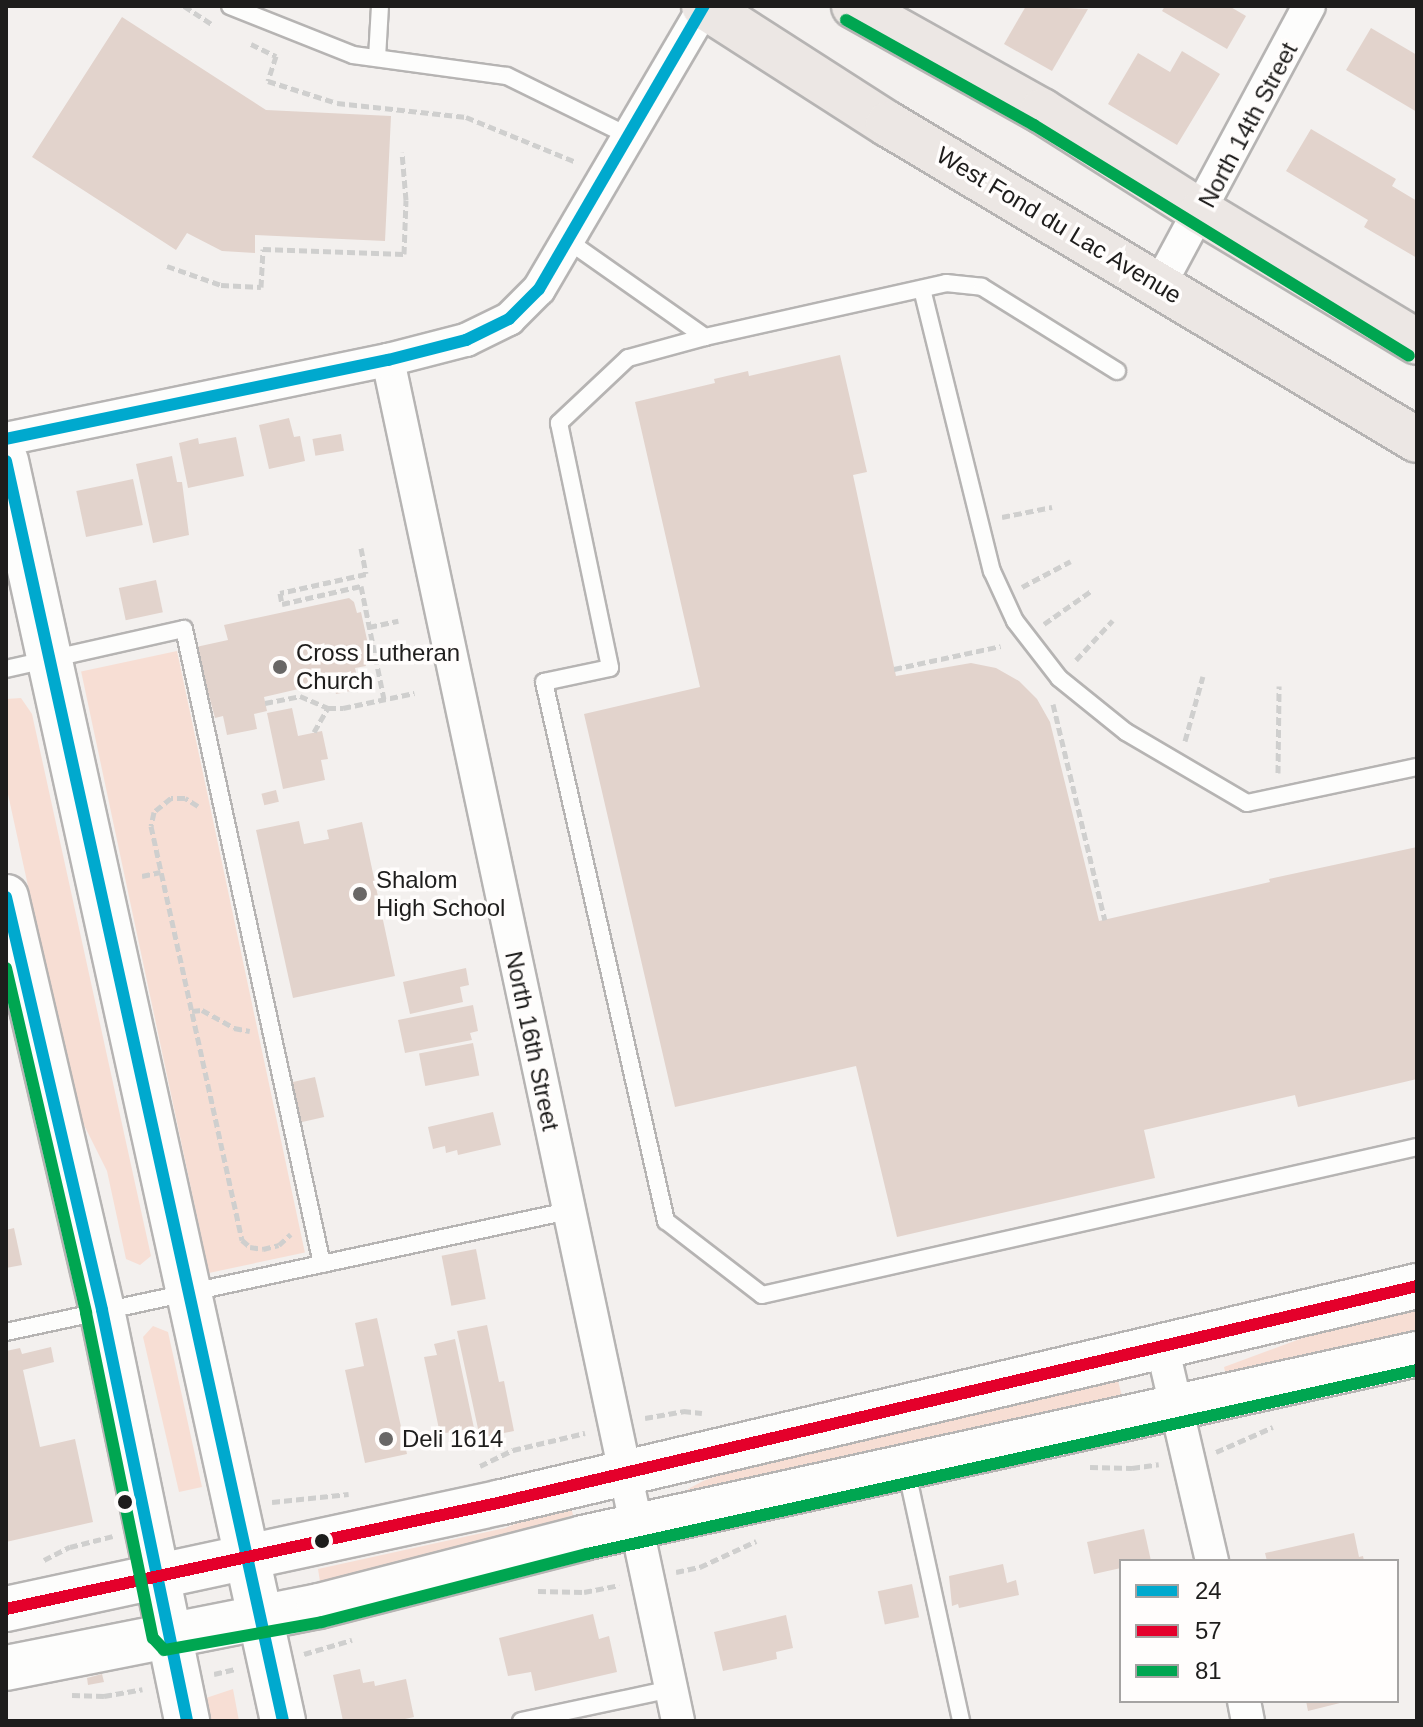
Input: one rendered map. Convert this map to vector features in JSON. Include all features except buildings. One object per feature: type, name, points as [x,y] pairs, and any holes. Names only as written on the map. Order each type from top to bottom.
[{"type":"main road","name":"West Fond du Lac Avenue","points":[[705,6],[888,124],[1417,440]]},
{"type":"main road","points":[[854,6],[1042,111],[1201,212],[1417,342]]},
{"type":"main road","points":[[6,461],[283,1721]]},
{"type":"main road","points":[[6,897],[102,1310],[183,1701]]},
{"type":"main road","points":[[6,1609],[625,1473],[1417,1286]]},
{"type":"main road","points":[[6,1668],[319,1606],[636,1526],[1417,1354]]},
{"type":"street","points":[[6,439],[388,360],[466,340],[509,319],[539,289],[705,6]]},
{"type":"street","name":"North 14th Street","points":[[1160,284],[1309,6]]},
{"type":"street","name":"North 16th Street","points":[[388,360],[678,1721]]},
{"type":"street","points":[[1162,1346],[1212,1559]]},
{"type":"lane","points":[[230,6],[353,55],[507,76],[629,136]]},
{"type":"lane","points":[[377,58],[380,6]]},
{"type":"lane","points":[[567,240],[705,337]]},
{"type":"lane","points":[[1117,371],[982,287],[946,283],[705,337],[628,358],[559,423],[610,668],[544,682],[666,1221],[762,1295],[1417,1147]]},
{"type":"lane","points":[[922,289],[992,571],[1015,621],[1059,678],[1126,732],[1247,803],[1417,767]]},
{"type":"lane","points":[[6,669],[184,629],[322,1264]]},
{"type":"lane","points":[[6,1332],[568,1211]]},
{"type":"lane","points":[[906,1467],[961,1721]]},
{"type":"lane","points":[[521,1721],[671,1689]]},
{"type":"path","points":[[184,6],[227,32]]},
{"type":"path","points":[[239,38],[276,56],[268,81],[337,103],[466,117],[574,161]]},
{"type":"path","points":[[167,266],[221,285],[261,287],[263,249],[404,254],[406,200],[402,152]]},
{"type":"path","points":[[980,522],[1052,507]]},
{"type":"path","points":[[361,548],[366,574],[280,593],[282,604],[361,586],[384,699]]},
{"type":"path","points":[[1004,597],[1071,561]]},
{"type":"path","points":[[369,627],[398,621]]},
{"type":"path","points":[[894,669],[1000,644],[1007,654]]},
{"type":"path","points":[[1179,763],[1203,676]]},
{"type":"path","points":[[1278,797],[1279,686]]},
{"type":"path","points":[[265,703],[300,696],[328,708],[414,693]]},
{"type":"path","points":[[1044,694],[1053,703],[1105,920]]},
{"type":"path","points":[[314,732],[315,724],[328,708]]},
{"type":"path","points":[[202,809],[185,798],[171,798],[154,812],[151,826],[242,1240]]},
{"type":"path","points":[[142,876],[161,872]]},
{"type":"path","points":[[192,1011],[202,1010],[234,1028],[252,1031]]},
{"type":"path","points":[[476,1468],[513,1450],[587,1433]]},
{"type":"path","points":[[237,1510],[290,1499],[355,1494]]},
{"type":"path","points":[[35,1565],[70,1547],[147,1529]]},
{"type":"path","points":[[67,1694],[119,1694],[183,1701],[270,1661]]},
{"type":"shaded area","points":[[177,651],[305,1253],[209,1273],[81,671]]},
{"type":"shaded area","points":[[21,698],[32,714],[151,1256],[140,1265],[126,1259],[107,1171],[77,1111],[6,785],[6,699]]},
{"type":"shaded area","points":[[1417,1305],[1417,1342],[1228,1385],[1224,1367],[1357,1318]]},
{"type":"shaded area","points":[[153,1326],[168,1332],[202,1487],[179,1492],[143,1337]]},
{"type":"shaded area","points":[[1117,1377],[1125,1408],[691,1506],[688,1489],[703,1481],[816,1442]]},
{"type":"shaded area","points":[[570,1503],[573,1515],[438,1562],[321,1588],[318,1569],[505,1528]]},
{"type":"shaded area","points":[[233,1689],[239,1721],[211,1721],[206,1698]]},
{"type":"transit line","name":"24","points":[[6,439],[388,360],[466,340],[509,319],[539,289],[704,6]]},
{"type":"transit line","name":"81","points":[[846,20],[1034,125],[1409,356]]},
{"type":"transit line","name":"24","points":[[6,461],[283,1721]]},
{"type":"transit line","name":"24","points":[[6,897],[102,1310],[187,1721]]},
{"type":"transit line","name":"81","points":[[6,968],[86,1313],[153,1638],[164,1650],[322,1622],[587,1554],[1417,1370]]},
{"type":"transit line","name":"57","points":[[6,1609],[502,1502],[1417,1286]]},
{"type":"place","name":"Cross Lutheran Church","points":[[280,667]]},
{"type":"place","name":"Shalom High School","points":[[360,894]]},
{"type":"place","name":"Deli 1614","points":[[386,1439]]}]
